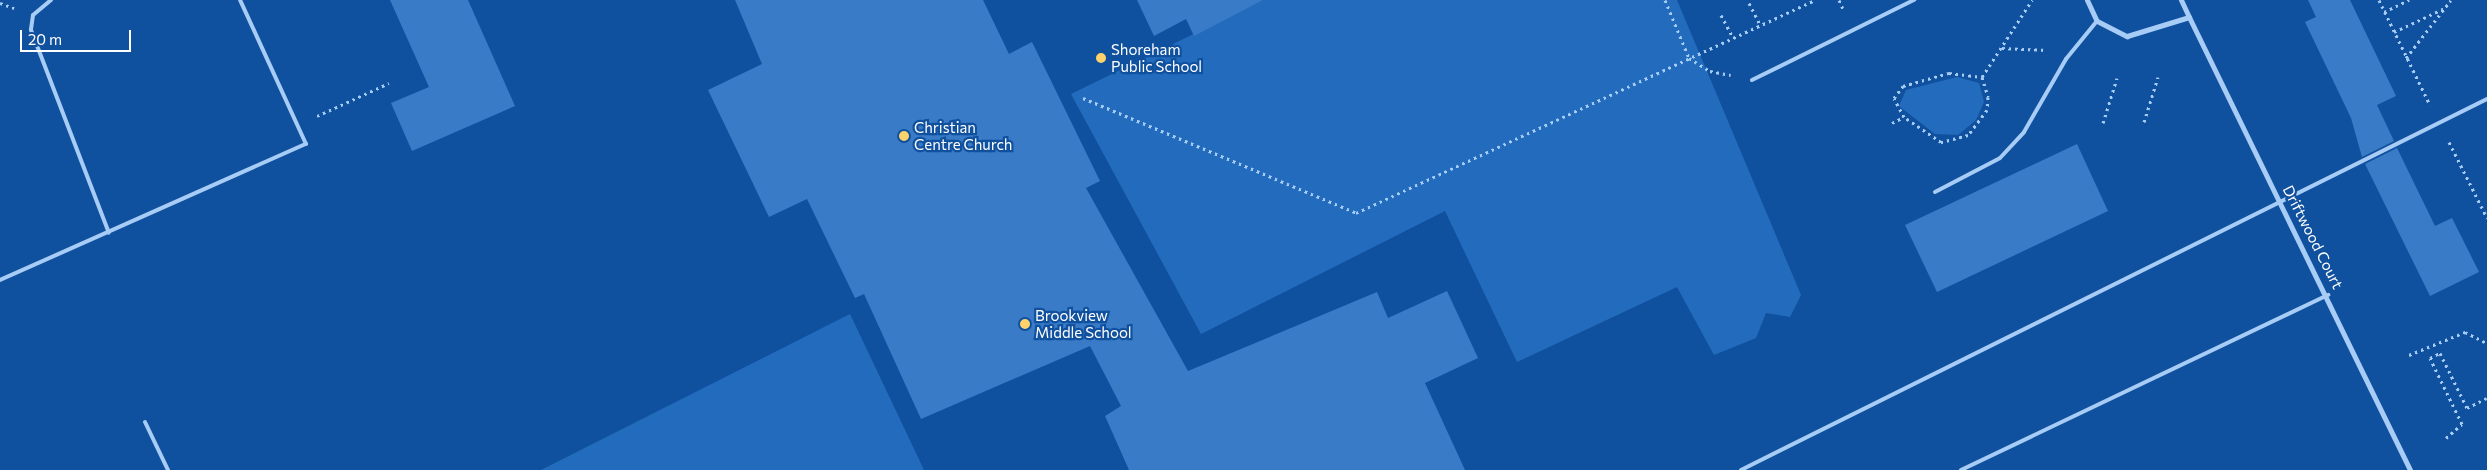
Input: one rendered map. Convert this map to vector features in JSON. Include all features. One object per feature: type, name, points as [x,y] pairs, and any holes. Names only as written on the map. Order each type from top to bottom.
[{"type":"street","points":[[2087,0],[2097,21],[2127,36],[2189,17]]},
{"type":"street","name":"Driftwood Court","points":[[2182,0],[2328,295],[2410,470]]},
{"type":"lane","points":[[51,0],[33,15],[31,30],[109,233]]},
{"type":"lane","points":[[0,280],[306,144],[240,0]]},
{"type":"lane","points":[[1752,80],[1914,0]]},
{"type":"lane","points":[[1935,192],[2000,158],[2024,132],[2066,59],[2097,21]]},
{"type":"lane","points":[[1741,470],[2487,100]]},
{"type":"lane","points":[[1961,470],[2328,295]]},
{"type":"lane","points":[[145,422],[168,470]]},
{"type":"path","points":[[1665,0],[1689,58],[1710,71],[1752,80]]},
{"type":"path","points":[[1083,98],[1356,213],[1807,2],[1815,0]]},
{"type":"path","points":[[1982,77],[1956,72],[1903,86],[1894,98],[1904,117],[1941,142],[1959,140],[1979,124],[1987,110],[1982,77],[2032,0]]},
{"type":"path","points":[[2378,0],[2384,12],[2409,0]]},
{"type":"path","points":[[2406,58],[2452,0]]},
{"type":"path","points":[[1749,3],[1760,25]]},
{"type":"path","points":[[2394,32],[2445,8]]},
{"type":"path","points":[[1721,15],[1733,38]]},
{"type":"path","points":[[2001,48],[2057,51]]},
{"type":"path","points":[[2144,122],[2158,77]]},
{"type":"path","points":[[2103,123],[2117,78]]},
{"type":"path","points":[[298,124],[389,82]]},
{"type":"path","points":[[1892,123],[1904,117]]},
{"type":"path","points":[[2408,355],[2464,332],[2487,343]]},
{"type":"path","points":[[2446,438],[2462,424],[2430,358],[2440,353],[2467,408],[2487,398]]},
{"type":"shaded area","points":[[1263,0],[1677,0],[1801,295],[1790,317],[1766,313],[1756,338],[1714,355],[1677,287],[1517,362],[1445,211],[1201,334],[1071,94]]},
{"type":"shaded area","points":[[1957,77],[1979,83],[1984,102],[1976,120],[1958,135],[1935,134],[1899,106],[1906,90]]},
{"type":"shaded area","points":[[850,314],[924,470],[541,470]]},
{"type":"building","points":[[390,0],[468,0],[515,106],[412,151],[391,103],[429,87]]},
{"type":"building","points":[[735,0],[983,0],[1009,54],[1032,42],[1100,181],[1086,188],[1188,371],[1377,292],[1388,318],[1447,291],[1478,358],[1425,383],[1465,470],[1129,470],[1105,416],[1121,406],[1090,346],[921,419],[864,294],[855,298],[807,199],[769,217],[708,90],[762,64]]},
{"type":"building","points":[[1137,0],[1263,0],[1194,36],[1186,19],[1154,36]]},
{"type":"building","points":[[2308,0],[2350,0],[2396,96],[2377,105],[2394,141],[2362,157],[2351,118],[2305,22],[2316,17]]},
{"type":"building","points":[[2077,144],[2108,211],[1937,292],[1905,225]]},
{"type":"building","points":[[2397,148],[2435,226],[2452,218],[2479,272],[2430,296],[2365,164]]},
{"type":"place","name":"Shoreham Public School","points":[[1101,58]]},
{"type":"place","name":"Christian Centre Church","points":[[904,136]]},
{"type":"place","name":"Brookview Middle School","points":[[1025,324]]}]
